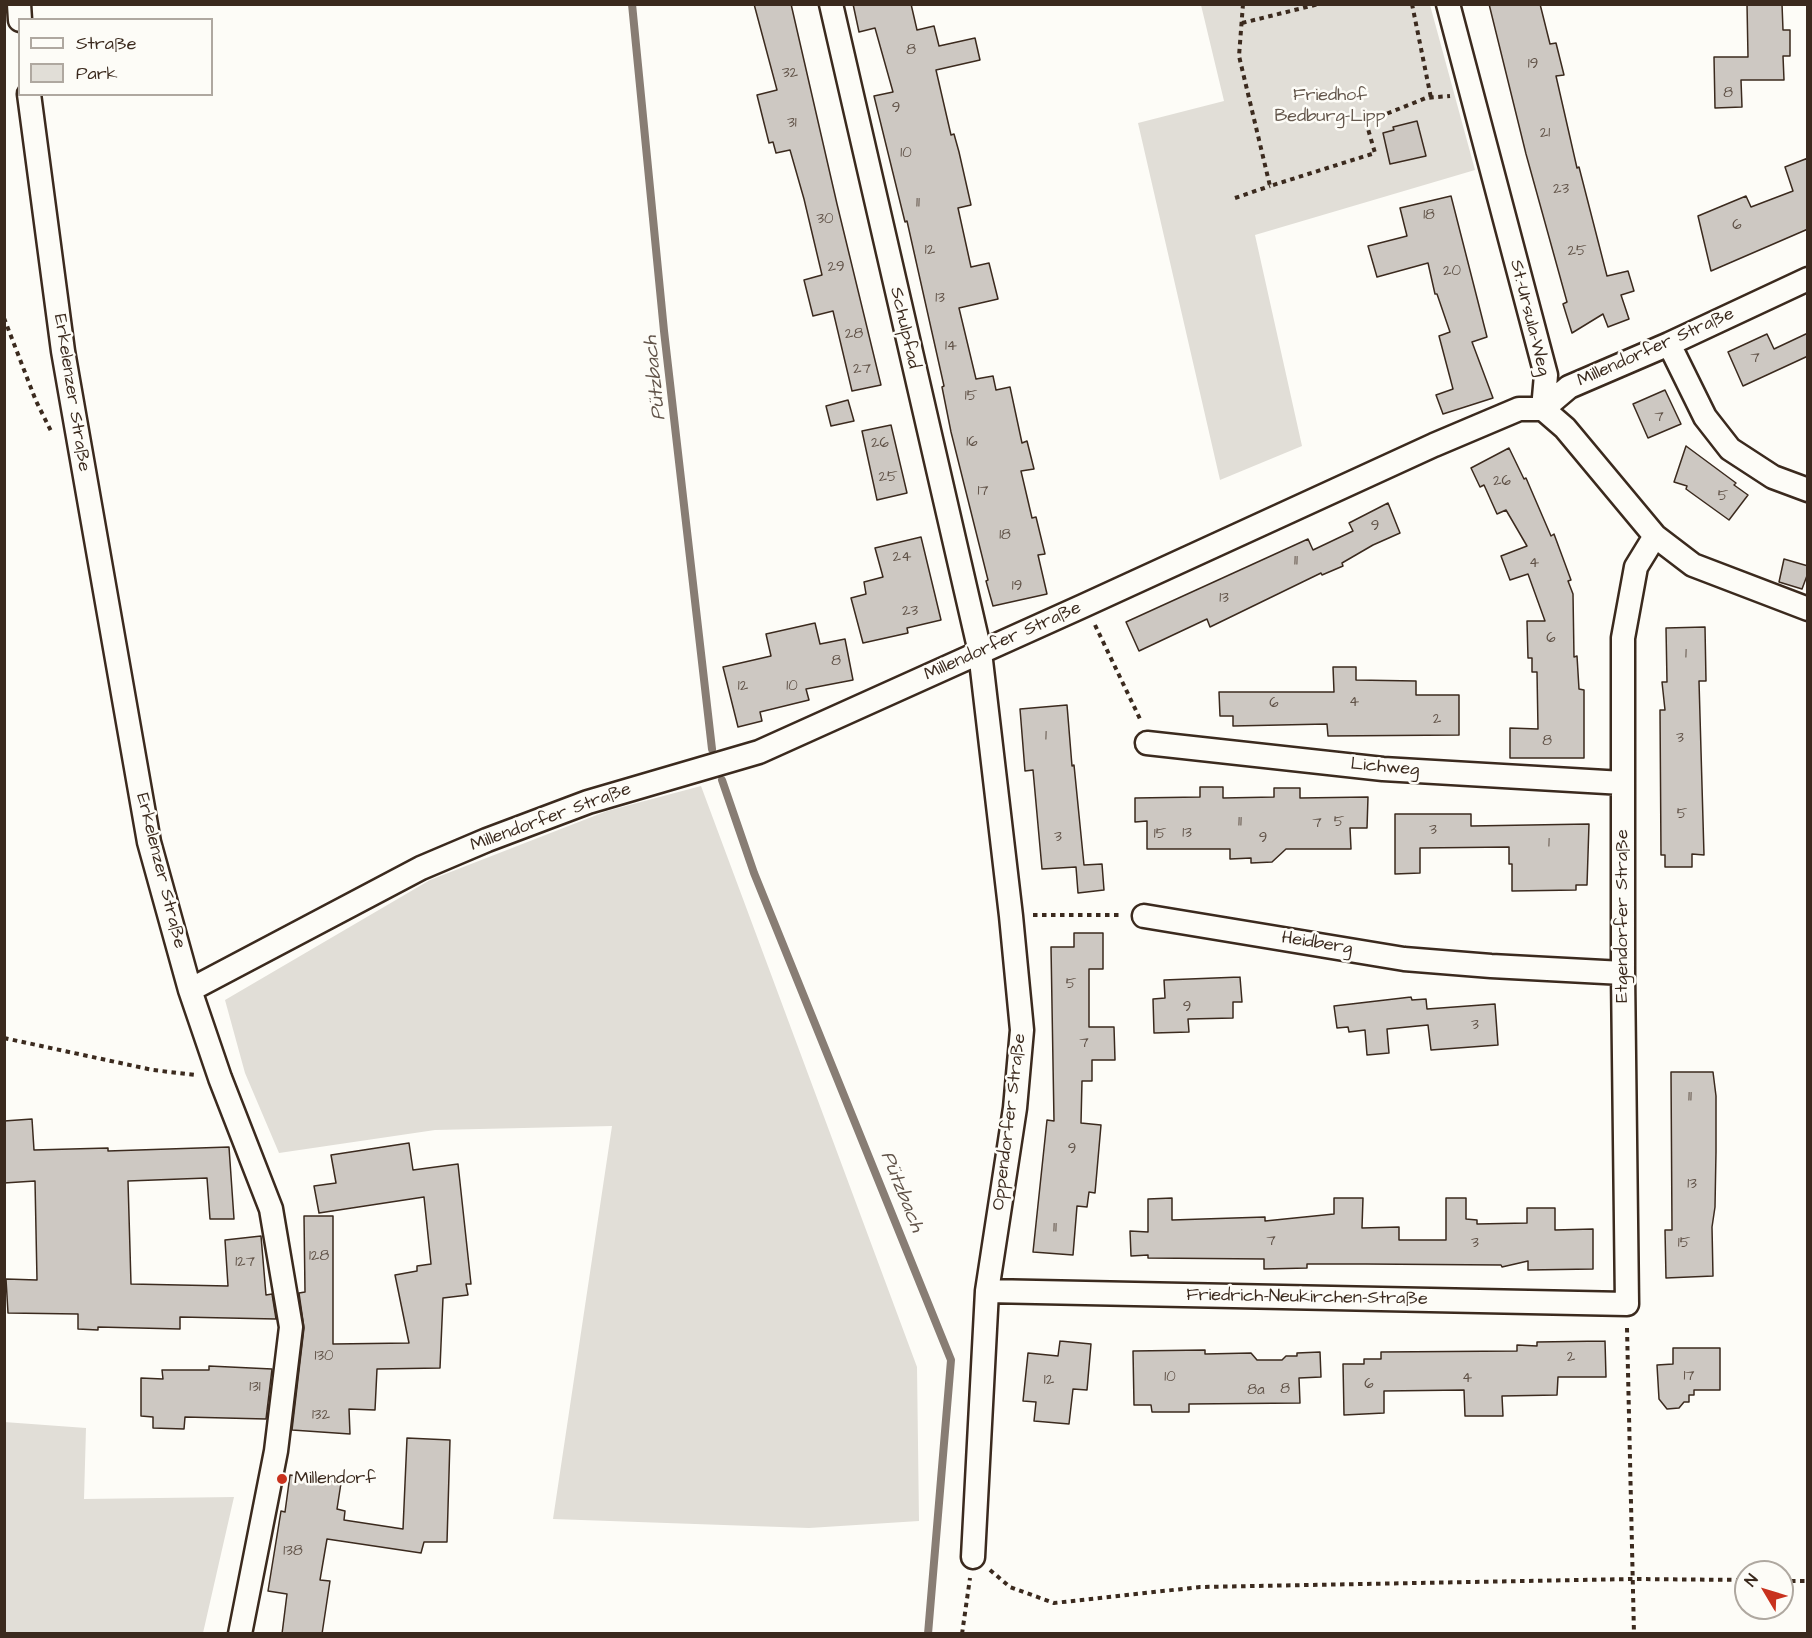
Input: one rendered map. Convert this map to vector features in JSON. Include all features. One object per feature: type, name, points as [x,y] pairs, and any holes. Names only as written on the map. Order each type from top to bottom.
[{"type":"street","name":"Schulpfad","points":[[831,4],[909,352],[980,652]]},
{"type":"street","name":"St.-Ursula-Weg","points":[[1448,4],[1546,375],[1544,409]]},
{"type":"street","name":"Erkelenzer Straße","points":[[29,96],[63,351],[149,842],[190,990],[220,1078],[272,1209],[291,1327],[276,1451],[240,1634]]},
{"type":"street","name":"Millendorfer Straße","points":[[190,990],[421,868],[588,802],[759,752],[1434,445],[1519,409],[1544,409],[1569,387],[1669,344],[1808,279]]},
{"type":"street","points":[[1669,344],[1705,417],[1730,449],[1773,477],[1808,490]]},
{"type":"street","points":[[1544,409],[1565,428],[1655,536],[1693,566],[1808,609]]},
{"type":"street","name":"Etgendorfer Straße","points":[[1627,1304],[1623,973],[1623,638],[1636,567],[1655,536]]},
{"type":"street","name":"Oppendorfer Straße","points":[[973,1557],[987,1292],[1015,1108],[1022,1030],[980,652]]},
{"type":"street","name":"Lichweg","points":[[1147,743],[1383,769],[1623,783]]},
{"type":"street","name":"Heidberg","points":[[1144,916],[1404,959],[1623,973]]},
{"type":"street","name":"Friedrich-Neukirchen-Straße","points":[[987,1292],[1627,1304]]},
{"type":"path","points":[[1243,4],[1239,56],[1270,186]]},
{"type":"path","points":[[1242,24],[1319,4]]},
{"type":"path","points":[[1412,4],[1431,98]]},
{"type":"path","points":[[1235,198],[1375,153],[1366,122],[1431,98],[1471,94]]},
{"type":"path","points":[[4,318],[36,401],[56,440]]},
{"type":"path","points":[[1083,606],[1095,624],[1140,718],[1147,743]]},
{"type":"path","points":[[1011,916],[1144,916]]},
{"type":"path","points":[[4,1038],[153,1070],[220,1078]]},
{"type":"path","points":[[1627,1304],[1634,1634]]},
{"type":"path","points":[[973,1557],[1010,1587],[1054,1603],[1200,1587],[1634,1580],[1734,1581]]},
{"type":"path","points":[[962,1634],[973,1557]]},
{"type":"green space","name":"Friedhof Bedburg-Lipp","points":[[1201,5],[1430,5],[1475,170],[1255,235],[1302,446],[1220,480],[1138,123],[1224,101]]},
{"type":"green space","points":[[701,786],[917,1367],[919,1521],[809,1528],[553,1519],[612,1126],[435,1130],[279,1153],[245,1073],[225,1000],[430,880],[607,811]]},
{"type":"green space","points":[[4,1422],[86,1428],[84,1499],[234,1497],[203,1633],[5,1633]]},
{"type":"building","points":[[754,4],[791,4],[881,385],[852,391],[833,311],[813,316],[804,280],[822,275],[790,150],[776,153],[773,142],[769,143],[757,95],[777,90]]},
{"type":"building","points":[[853,4],[911,4],[917,30],[934,26],[939,46],[975,38],[980,60],[936,70],[971,205],[958,208],[971,267],[989,263],[998,299],[959,308],[976,379],[993,376],[996,390],[1010,387],[1022,443],[1027,441],[1034,469],[1021,471],[1032,518],[1036,517],[1045,554],[1038,555],[1047,594],[993,606],[951,432],[942,387],[944,386],[907,221],[905,222],[874,96],[893,92],[875,28],[859,32]]},
{"type":"building","points":[[1489,4],[1540,4],[1550,44],[1556,43],[1564,75],[1556,76],[1577,168],[1579,167],[1607,276],[1628,271],[1634,291],[1621,295],[1629,319],[1608,327],[1603,314],[1572,333],[1563,304],[1567,302],[1526,154]]},
{"type":"building","points":[[1747,4],[1782,4],[1783,30],[1790,30],[1790,56],[1783,56],[1784,80],[1741,80],[1742,107],[1715,108],[1714,57],[1748,57]]},
{"type":"building","points":[[1417,121],[1426,156],[1390,164],[1383,133],[1394,130],[1393,127]]},
{"type":"building","points":[[1808,158],[1808,229],[1711,271],[1698,216],[1746,196],[1751,207],[1793,191],[1785,167]]},
{"type":"building","points":[[1451,196],[1487,337],[1472,342],[1493,398],[1443,414],[1436,395],[1453,389],[1439,336],[1450,332],[1437,294],[1435,294],[1428,263],[1377,277],[1368,246],[1407,236],[1400,208]]},
{"type":"building","points":[[1808,333],[1808,356],[1743,386],[1728,352],[1767,334],[1774,349]]},
{"type":"building","points":[[1665,390],[1681,424],[1648,438],[1633,404]]},
{"type":"building","points":[[848,400],[854,421],[831,426],[826,406]]},
{"type":"building","points":[[891,425],[907,493],[877,500],[862,431]]},
{"type":"building","points":[[1686,446],[1736,483],[1734,485],[1748,495],[1729,520],[1686,489],[1687,486],[1674,482]]},
{"type":"building","points":[[1509,448],[1524,479],[1526,478],[1551,536],[1554,534],[1571,580],[1568,581],[1573,594],[1574,657],[1577,656],[1579,689],[1584,690],[1584,758],[1510,758],[1510,728],[1538,729],[1537,672],[1532,672],[1532,658],[1528,658],[1527,621],[1545,621],[1528,574],[1510,580],[1501,556],[1527,546],[1506,510],[1497,514],[1484,485],[1480,487],[1471,468]]},
{"type":"building","points":[[1388,503],[1400,533],[1373,545],[1342,563],[1343,566],[1322,575],[1321,573],[1210,627],[1207,619],[1139,651],[1126,622],[1308,539],[1313,550],[1353,531],[1349,523]]},
{"type":"building","points":[[921,537],[941,620],[907,628],[908,633],[863,643],[851,598],[866,594],[864,582],[883,577],[875,548]]},
{"type":"building","points":[[1784,559],[1808,566],[1802,589],[1779,582]]},
{"type":"building","points":[[815,623],[820,644],[845,639],[853,680],[806,689],[809,700],[760,712],[762,721],[738,727],[723,667],[771,656],[766,634]]},
{"type":"building","points":[[1705,627],[1706,681],[1699,681],[1704,855],[1692,854],[1692,867],[1665,867],[1665,855],[1661,855],[1660,710],[1665,710],[1662,682],[1667,682],[1666,628]]},
{"type":"building","points":[[1333,667],[1356,667],[1356,680],[1416,681],[1416,695],[1459,695],[1459,735],[1328,736],[1327,724],[1233,726],[1233,716],[1220,716],[1219,692],[1334,692]]},
{"type":"building","points":[[1067,705],[1084,865],[1102,864],[1104,890],[1078,893],[1076,867],[1042,869],[1033,770],[1025,771],[1020,709]]},
{"type":"building","points":[[1200,787],[1223,787],[1223,798],[1274,797],[1274,788],[1300,788],[1300,798],[1368,797],[1367,828],[1350,828],[1351,849],[1286,849],[1272,862],[1251,863],[1251,858],[1230,859],[1230,849],[1147,849],[1147,821],[1135,822],[1135,798],[1200,797]]},
{"type":"building","points":[[1395,814],[1471,814],[1471,826],[1589,824],[1587,885],[1576,885],[1576,890],[1512,891],[1512,864],[1509,864],[1509,847],[1420,848],[1420,873],[1395,874]]},
{"type":"building","points":[[1074,933],[1103,933],[1103,969],[1089,969],[1089,1027],[1114,1027],[1115,1060],[1092,1060],[1092,1081],[1082,1081],[1081,1123],[1101,1125],[1095,1193],[1089,1192],[1087,1207],[1077,1206],[1073,1255],[1033,1252],[1047,1120],[1054,1121],[1051,947],[1074,947]]},
{"type":"building","points":[[1240,977],[1242,1002],[1233,1002],[1233,1018],[1188,1019],[1189,1032],[1154,1033],[1153,999],[1165,998],[1164,980]]},
{"type":"building","points":[[1411,997],[1412,1000],[1426,999],[1427,1009],[1495,1004],[1498,1045],[1431,1050],[1428,1025],[1387,1029],[1389,1053],[1367,1055],[1365,1030],[1349,1032],[1348,1027],[1337,1028],[1334,1006]]},
{"type":"building","points":[[1671,1072],[1713,1072],[1716,1096],[1716,1152],[1715,1207],[1712,1227],[1713,1276],[1666,1278],[1665,1230],[1672,1230]]},
{"type":"building","points":[[32,1119],[34,1150],[108,1148],[108,1151],[229,1147],[234,1219],[210,1219],[207,1178],[128,1181],[131,1284],[228,1286],[225,1240],[261,1236],[266,1295],[272,1294],[276,1319],[180,1317],[180,1329],[98,1327],[98,1330],[78,1329],[78,1314],[8,1313],[6,1279],[37,1280],[35,1181],[4,1183],[4,1121]]},
{"type":"building","points":[[409,1143],[413,1170],[458,1164],[471,1284],[466,1284],[468,1295],[443,1298],[440,1368],[377,1369],[375,1410],[349,1409],[350,1434],[292,1430],[304,1328],[299,1293],[305,1292],[304,1216],[333,1216],[333,1344],[409,1343],[395,1275],[417,1271],[417,1266],[431,1264],[424,1197],[319,1213],[314,1186],[336,1183],[331,1155]]},
{"type":"building","points":[[1172,1198],[1172,1220],[1265,1217],[1265,1221],[1334,1214],[1334,1198],[1363,1198],[1362,1228],[1399,1227],[1399,1240],[1446,1240],[1446,1198],[1466,1198],[1466,1219],[1477,1220],[1477,1224],[1527,1223],[1527,1208],[1555,1208],[1555,1230],[1593,1229],[1593,1269],[1528,1270],[1528,1261],[1502,1267],[1501,1265],[1307,1264],[1307,1268],[1264,1269],[1264,1259],[1131,1256],[1130,1231],[1148,1232],[1148,1199]]},
{"type":"building","points":[[1060,1341],[1091,1344],[1087,1390],[1073,1389],[1069,1424],[1034,1421],[1036,1402],[1023,1401],[1028,1353],[1058,1356]]},
{"type":"building","points":[[1605,1341],[1606,1377],[1558,1377],[1557,1395],[1502,1396],[1503,1416],[1465,1416],[1464,1390],[1384,1391],[1384,1413],[1344,1415],[1343,1364],[1364,1364],[1364,1359],[1381,1359],[1381,1352],[1517,1351],[1517,1345],[1537,1346],[1537,1342]]},
{"type":"building","points":[[1673,1348],[1720,1348],[1720,1390],[1694,1390],[1694,1395],[1689,1395],[1689,1402],[1684,1402],[1679,1408],[1667,1409],[1659,1399],[1657,1365],[1673,1364]]},
{"type":"building","points":[[1205,1350],[1205,1354],[1251,1353],[1257,1360],[1282,1360],[1286,1356],[1297,1356],[1297,1353],[1320,1352],[1321,1377],[1299,1378],[1300,1403],[1189,1404],[1189,1412],[1152,1412],[1151,1405],[1134,1405],[1133,1351]]},
{"type":"building","points":[[209,1366],[272,1369],[266,1419],[185,1417],[184,1429],[153,1428],[153,1417],[141,1416],[141,1378],[163,1379],[162,1370],[209,1370]]},
{"type":"building","points":[[407,1438],[450,1440],[447,1542],[424,1542],[421,1553],[327,1539],[320,1580],[330,1581],[322,1634],[282,1634],[287,1594],[268,1591],[281,1511],[285,1512],[290,1475],[341,1483],[337,1509],[345,1511],[344,1520],[403,1529]]},
{"type":"waterway","name":"Pützbach","points":[[632,4],[664,331],[712,749]]},
{"type":"waterway","name":"Pützbach","points":[[722,780],[754,873],[951,1360],[928,1634]]},
{"type":"place","name":"Millendorf","points":[[282,1479]]}]
